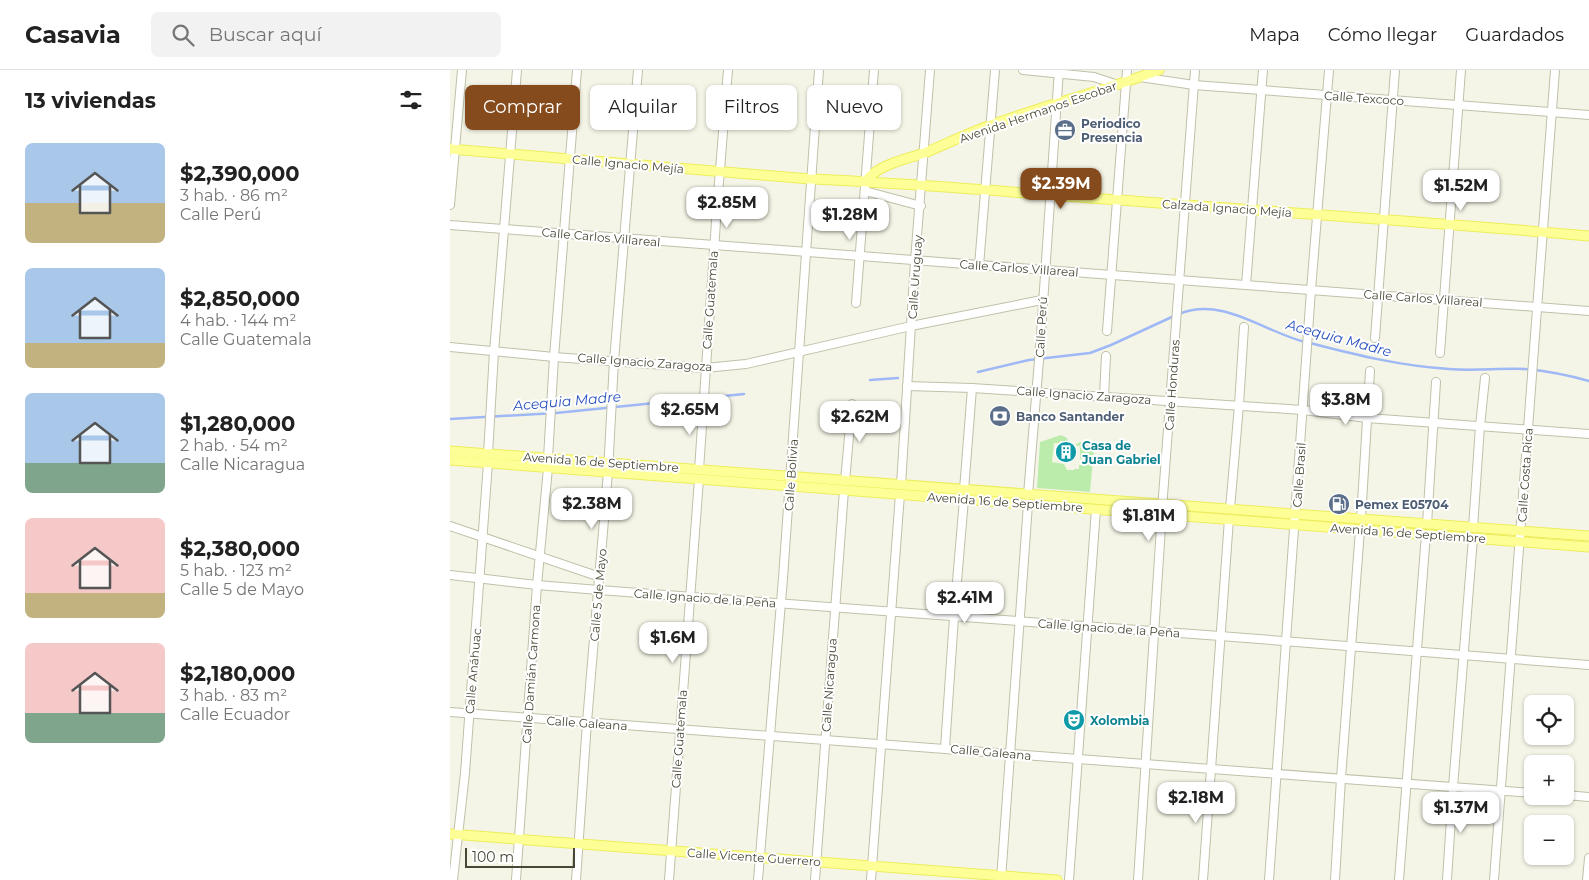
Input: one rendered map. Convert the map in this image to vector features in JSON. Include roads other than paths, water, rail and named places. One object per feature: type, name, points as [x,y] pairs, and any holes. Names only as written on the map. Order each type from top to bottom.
[{"type":"main road","name":"Avenida Hermanos Escobar","points":[[866,180],[884,166],[925,153],[991,125],[1159,70]]},
{"type":"main road","name":"Calle Ignacio Mejía","points":[[452,150],[810,179],[866,180]]},
{"type":"main road","name":"Calzada Ignacio Mejía","points":[[866,180],[986,191],[1589,236]]},
{"type":"main road","name":"Avenida 16 de Septiembre","points":[[450,451],[488,458],[548,463],[1028,499],[1162,504],[1427,524],[1520,542],[1589,547]]},
{"type":"main road","name":"Avenida 16 de Septiembre","points":[[450,460],[488,458]]},
{"type":"main road","name":"Avenida 16 de Septiembre","points":[[1028,499],[1096,509],[1360,530],[1426,534],[1521,532],[1589,536]]},
{"type":"main road","name":"Calle Vicente Guerrero","points":[[454,834],[872,866],[937,876],[1058,880]]},
{"type":"street","points":[[450,204],[452,150],[462,70]]},
{"type":"street","name":"Calle Anáhuac","points":[[454,880],[454,834],[469,714],[480,578],[494,352],[517,70]]},
{"type":"street","name":"Calle Damián Carmona","points":[[516,880],[548,463],[563,234],[577,70]]},
{"type":"street","name":"Calle 5 de Mayo","points":[[576,880],[587,722],[600,577],[614,361],[638,70]]},
{"type":"street","name":"Calle Guatemala","points":[[668,880],[728,70]]},
{"type":"street","name":"Calle Bolivia","points":[[758,880],[781,603],[819,70]]},
{"type":"street","points":[[856,302],[874,70]]},
{"type":"street","name":"Calle Uruguay","points":[[871,880],[930,70]]},
{"type":"street","points":[[979,266],[995,70]]},
{"type":"street","points":[[1023,70],[1059,71],[1122,83]]},
{"type":"street","points":[[1107,332],[1118,200],[1122,83],[1127,70]]},
{"type":"street","name":"Calle Honduras","points":[[1138,880],[1162,504],[1195,70]]},
{"type":"street","points":[[1246,285],[1263,70]]},
{"type":"street","name":"Calle Brasil","points":[[1269,880],[1311,290],[1329,70]]},
{"type":"street","points":[[1375,338],[1395,70]]},
{"type":"street","points":[[1440,353],[1461,70]]},
{"type":"street","name":"Calle Costa Rica","points":[[1494,880],[1555,70]]},
{"type":"street","name":"Calle Perú","points":[[1001,878],[1059,71]]},
{"type":"street","name":"Calle Texcoco","points":[[1140,77],[1194,85],[1589,115]]},
{"type":"street","points":[[865,191],[921,206]]},
{"type":"street","name":"Calle Carlos Villareal","points":[[450,225],[1589,311]]},
{"type":"street","name":"Calle Ignacio Zaragoza","points":[[450,347],[705,368],[746,364],[911,326],[1042,300]]},
{"type":"street","points":[[1230,509],[1244,327]]},
{"type":"street","points":[[1104,396],[1106,356]]},
{"type":"street","points":[[1361,519],[1370,371]]},
{"type":"street","points":[[1447,880],[1485,378]]},
{"type":"street","name":"Calle Ignacio Zaragoza","points":[[908,380],[972,388],[1239,405],[1367,418],[1589,434]]},
{"type":"street","points":[[1427,524],[1435,422],[1436,382]]},
{"type":"street","points":[[945,748],[972,388]]},
{"type":"street","name":"Calle Nicaragua","points":[[815,880],[834,607],[852,404]]},
{"type":"street","points":[[1070,880],[1096,509]]},
{"type":"street","points":[[1204,880],[1210,769],[1229,519]]},
{"type":"street","points":[[450,526],[600,577]]},
{"type":"street","points":[[1335,880],[1360,530]]},
{"type":"street","points":[[1399,880],[1426,534]]},
{"type":"street","name":"Calle Ignacio de la Peña","points":[[450,575],[538,586],[1286,641],[1589,666]]},
{"type":"street","name":"Calle Galeana","points":[[450,712],[1524,792]]},
{"type":"street","points":[[1574,796],[1589,797]]},
{"type":"street","points":[[1587,880],[1589,858]]},
{"type":"waterway","name":"Acequia Madre","points":[[1179,314],[1211,309],[1227,312],[1305,342]]},
{"type":"waterway","name":"Acequia Madre","points":[[978,372],[1029,360],[1090,353],[1174,316]]},
{"type":"waterway","name":"Acequia Madre","points":[[1310,343],[1362,356],[1431,368],[1458,370],[1525,369],[1589,381]]},
{"type":"waterway","name":"Acequia Madre","points":[[870,380],[898,378]]},
{"type":"waterway","name":"Acequia Madre","points":[[450,419],[556,413],[744,394]]},
{"type":"place","name":"Periodico Presencia","points":[[1065,130]]},
{"type":"place","name":"Banco Santander","points":[[1000,416]]},
{"type":"place","name":"Casa de Juan Gabriel","points":[[1066,452]]},
{"type":"place","name":"Pemex E05704","points":[[1339,504]]},
{"type":"place","name":"Xolombia","points":[[1074,720]]}]
